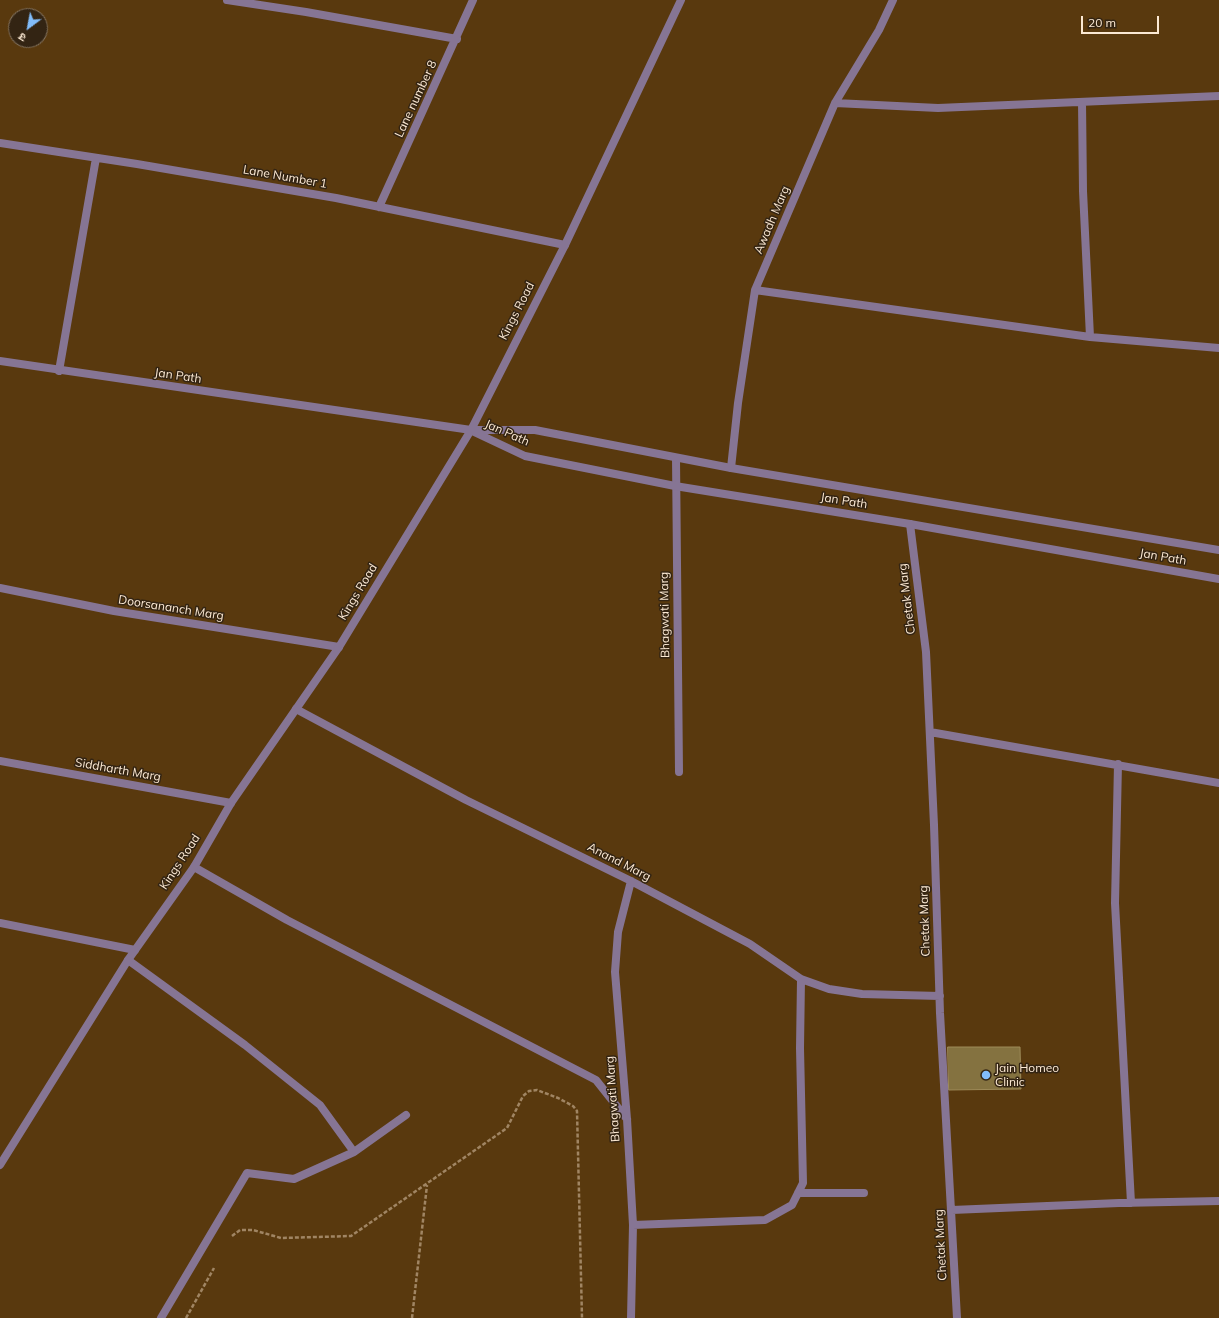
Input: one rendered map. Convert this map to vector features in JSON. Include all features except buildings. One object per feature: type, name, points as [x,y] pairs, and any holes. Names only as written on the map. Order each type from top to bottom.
[{"type":"street","points":[[227,0],[306,12],[456,39]]},
{"type":"street","name":"Lane number 8","points":[[379,207],[473,0]]},
{"type":"street","name":"Kings Road","points":[[0,1165],[128,960],[194,867],[231,803],[339,647],[471,430],[565,245],[681,0]]},
{"type":"street","name":"Awadh Marg","points":[[731,468],[738,403],[755,290],[835,103],[879,30],[893,0]]},
{"type":"street","points":[[835,103],[938,108],[1219,96]]},
{"type":"street","points":[[1082,102],[1083,191],[1090,337]]},
{"type":"street","name":"Lane Number 1","points":[[0,143],[379,207],[565,245]]},
{"type":"street","points":[[59,371],[96,158]]},
{"type":"street","points":[[755,290],[1090,337],[1219,348]]},
{"type":"street","name":"Jan Path","points":[[0,361],[59,371],[471,430],[535,430],[731,468],[1219,550]]},
{"type":"street","name":"Jan Path","points":[[471,430],[525,456],[675,486],[910,524],[1219,579]]},
{"type":"street","name":"Bhagwati Marg","points":[[676,458],[675,486],[679,772]]},
{"type":"street","name":"Chetak Marg","points":[[910,524],[926,652],[940,996],[952,1210],[956,1318]]},
{"type":"street","name":"Doorsananch Marg","points":[[0,588],[114,611],[339,647]]},
{"type":"street","name":"Anand Marg","points":[[296,709],[466,800],[631,881],[750,944],[800,979],[829,989],[862,994],[940,996]]},
{"type":"street","points":[[930,732],[1219,783]]},
{"type":"street","name":"Siddharth Marg","points":[[0,761],[231,803]]},
{"type":"street","points":[[1118,764],[1115,903],[1131,1203]]},
{"type":"street","points":[[194,867],[301,927],[596,1080],[627,1120]]},
{"type":"street","name":"Bhagwati Marg","points":[[631,881],[618,932],[615,972],[627,1120],[633,1225],[631,1318]]},
{"type":"street","points":[[0,922],[135,950]]},
{"type":"street","points":[[128,960],[245,1045],[320,1105],[354,1152]]},
{"type":"street","points":[[633,1225],[765,1220],[792,1205],[803,1183],[800,979]]},
{"type":"street","points":[[161,1318],[246,1173],[294,1179],[354,1152],[406,1115]]},
{"type":"street","points":[[798,1193],[864,1193]]},
{"type":"street","points":[[952,1210],[1219,1201]]},
{"type":"path","points":[[228,1243],[231,1236],[240,1230],[253,1230],[282,1238],[351,1236],[507,1128],[523,1096],[529,1091],[537,1090],[558,1098],[573,1106],[577,1111],[582,1318]]},
{"type":"path","points":[[412,1318],[427,1184]]},
{"type":"path","points":[[186,1318],[216,1263]]},
{"type":"place","name":"Jain Homeo Clinic","points":[[986,1075]]}]
